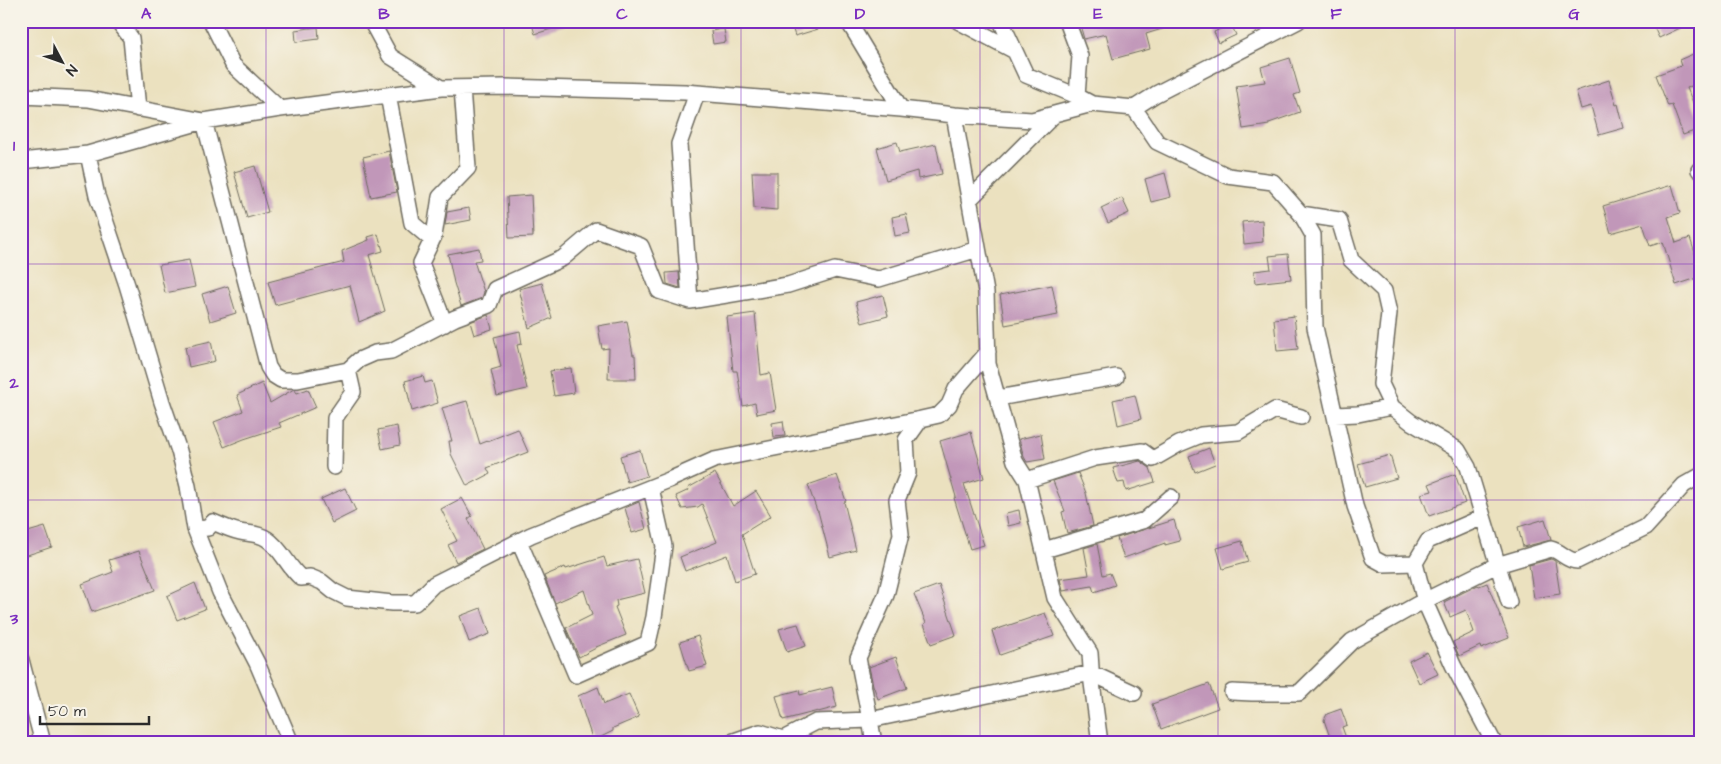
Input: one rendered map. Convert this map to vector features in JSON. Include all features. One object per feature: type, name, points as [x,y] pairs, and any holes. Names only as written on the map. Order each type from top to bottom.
[{"type":"street","points":[[118,21],[131,38],[138,109]]},
{"type":"street","points":[[212,21],[233,65],[280,108]]},
{"type":"street","points":[[371,21],[390,56],[441,88]]},
{"type":"street","points":[[848,21],[901,109]]},
{"type":"street","points":[[958,21],[1013,50]]},
{"type":"street","points":[[1001,21],[1026,75],[1092,104]]},
{"type":"street","points":[[1067,21],[1080,56],[1077,96]]},
{"type":"street","points":[[21,160],[88,154],[204,121],[280,108],[441,88],[504,87],[697,93],[1032,120],[1056,112],[1092,104],[1134,108],[1156,94],[1298,21]]},
{"type":"street","points":[[445,324],[421,263],[432,240],[440,197],[468,168],[462,88]]},
{"type":"street","points":[[690,301],[679,144],[697,93]]},
{"type":"street","points":[[388,95],[412,223],[432,240]]},
{"type":"street","points":[[21,96],[88,99],[204,121]]},
{"type":"street","points":[[1134,108],[1157,142],[1228,176],[1274,182],[1301,214],[1313,235],[1315,327],[1355,506],[1373,558],[1384,564],[1415,563]]},
{"type":"street","points":[[969,200],[1056,112]]},
{"type":"street","points":[[954,115],[986,292],[988,364],[1015,461],[1027,480],[1055,598],[1090,653],[1100,743]]},
{"type":"street","points":[[204,121],[268,368],[273,375],[281,380],[298,380],[348,370],[359,360],[375,352],[391,351],[489,305],[494,288],[563,258],[596,230],[642,246],[659,291],[690,301],[788,285],[835,270],[879,278],[978,249]]},
{"type":"street","points":[[88,154],[97,196],[127,284],[162,402],[179,451],[188,486],[192,520],[195,529],[220,592],[257,663],[291,743]]},
{"type":"street","points":[[1301,214],[1339,220],[1351,260],[1384,291],[1389,313],[1381,384],[1392,407],[1411,422],[1458,450],[1468,467],[1509,602]]},
{"type":"street","points":[[195,529],[208,528],[214,522],[240,532],[254,533],[266,538],[279,549],[292,571],[301,578],[310,577],[322,582],[333,591],[347,598],[392,603],[415,603],[434,584],[518,541],[651,488],[714,460],[939,415],[949,405],[956,389],[988,352]]},
{"type":"street","points":[[334,467],[335,418],[353,392],[348,370]]},
{"type":"street","points":[[998,398],[1116,377]]},
{"type":"street","points":[[1335,415],[1358,414],[1392,407]]},
{"type":"street","points":[[1027,480],[1095,458],[1142,451],[1153,459],[1179,444],[1200,435],[1238,432],[1275,410],[1301,418]]},
{"type":"street","points":[[874,743],[858,658],[886,595],[901,534],[897,500],[908,474],[906,440],[921,419]]},
{"type":"street","points":[[1232,692],[1252,694],[1299,693],[1352,642],[1425,602],[1497,565],[1551,549],[1557,550],[1572,561],[1577,561],[1646,527],[1684,485],[1700,476]]},
{"type":"street","points":[[518,541],[576,675],[648,644],[654,618],[664,546],[651,488]]},
{"type":"street","points":[[1044,550],[1145,520],[1172,497]]},
{"type":"street","points":[[1483,517],[1428,541],[1415,563],[1425,602],[1453,665],[1494,743]]},
{"type":"street","points":[[21,660],[43,743]]},
{"type":"street","points":[[728,743],[760,732],[783,739],[816,722],[870,720],[1091,673],[1134,693]]},
{"type":"building","points":[[531,21],[568,21],[568,24],[535,34]]},
{"type":"building","points":[[790,21],[834,21],[835,24],[795,36]]},
{"type":"building","points":[[1079,21],[1177,21],[1178,24],[1146,34],[1150,49],[1113,59],[1106,34],[1084,39]]},
{"type":"building","points":[[1651,21],[1695,21],[1659,38]]},
{"type":"building","points":[[1231,24],[1236,35],[1219,43],[1214,32]]},
{"type":"building","points":[[318,27],[319,39],[296,42],[295,30]]},
{"type":"building","points":[[724,29],[726,42],[713,44],[711,31]]},
{"type":"building","points":[[1700,51],[1700,82],[1687,88],[1700,120],[1700,129],[1683,135],[1672,105],[1668,106],[1656,75],[1681,66],[1679,60]]},
{"type":"building","points":[[1290,58],[1300,93],[1294,95],[1300,112],[1269,123],[1269,125],[1243,129],[1236,86],[1265,82],[1261,67]]},
{"type":"building","points":[[1609,80],[1624,128],[1599,135],[1591,106],[1581,109],[1576,91]]},
{"type":"building","points":[[897,142],[900,152],[936,144],[942,174],[918,179],[917,171],[886,180],[877,148]]},
{"type":"building","points":[[389,151],[397,192],[371,197],[363,157]]},
{"type":"building","points":[[255,166],[268,212],[247,218],[234,172]]},
{"type":"building","points":[[752,172],[777,172],[777,210],[754,208]]},
{"type":"building","points":[[1165,173],[1171,197],[1151,202],[1145,179]]},
{"type":"building","points":[[1672,185],[1680,213],[1668,217],[1676,243],[1690,238],[1700,269],[1700,277],[1676,285],[1663,242],[1650,246],[1643,224],[1611,233],[1603,206]]},
{"type":"building","points":[[531,195],[533,237],[509,238],[507,197]]},
{"type":"building","points":[[1122,198],[1129,213],[1108,223],[1101,208]]},
{"type":"building","points":[[469,208],[471,220],[445,225],[447,212]]},
{"type":"building","points":[[906,214],[910,233],[895,236],[892,217]]},
{"type":"building","points":[[1262,220],[1263,242],[1244,244],[1242,222]]},
{"type":"building","points":[[378,234],[383,251],[369,255],[385,311],[359,322],[350,285],[275,305],[268,282],[344,262],[342,251],[369,240],[368,237]]},
{"type":"building","points":[[479,248],[481,260],[474,261],[484,292],[482,298],[461,306],[448,254]]},
{"type":"building","points":[[1288,254],[1291,279],[1255,283],[1254,271],[1271,269],[1269,256]]},
{"type":"building","points":[[189,260],[195,287],[165,293],[159,265]]},
{"type":"building","points":[[679,272],[680,288],[667,284],[666,273]]},
{"type":"building","points":[[542,283],[552,318],[529,328],[519,289]]},
{"type":"building","points":[[1052,285],[1058,315],[1005,325],[1000,295]]},
{"type":"building","points":[[228,286],[236,313],[210,321],[202,294]]},
{"type":"building","points":[[883,295],[888,316],[862,323],[856,302]]},
{"type":"building","points":[[755,313],[761,375],[770,373],[776,410],[757,414],[755,403],[743,406],[737,371],[733,371],[727,317]]},
{"type":"building","points":[[488,315],[492,329],[474,335],[470,322]]},
{"type":"building","points":[[1294,316],[1298,349],[1277,351],[1274,319]]},
{"type":"building","points":[[627,321],[633,355],[635,355],[636,379],[608,379],[609,348],[602,349],[598,326]]},
{"type":"building","points":[[520,331],[522,344],[517,345],[527,389],[497,396],[491,370],[501,367],[494,337]]},
{"type":"building","points":[[211,341],[215,361],[189,367],[185,347]]},
{"type":"building","points":[[571,368],[574,393],[554,396],[550,371]]},
{"type":"building","points":[[423,376],[425,383],[432,381],[438,403],[412,411],[405,381]]},
{"type":"building","points":[[262,383],[270,403],[294,389],[297,393],[308,389],[316,407],[279,423],[281,427],[224,447],[214,422],[243,411],[237,395]]},
{"type":"building","points":[[1135,395],[1141,419],[1118,425],[1113,400]]},
{"type":"building","points":[[467,401],[480,444],[518,429],[528,452],[487,468],[490,474],[467,486],[451,454],[449,441],[452,441],[442,408]]},
{"type":"building","points":[[783,421],[785,436],[774,437],[772,423]]},
{"type":"building","points":[[397,426],[400,445],[382,449],[378,430]]},
{"type":"building","points":[[971,432],[984,478],[964,484],[984,545],[970,549],[954,498],[956,497],[940,441]]},
{"type":"building","points":[[1041,434],[1045,459],[1027,462],[1019,439]]},
{"type":"building","points":[[1209,448],[1215,464],[1195,472],[1189,456]]},
{"type":"building","points":[[640,450],[647,476],[627,482],[620,456]]},
{"type":"building","points":[[1390,455],[1397,478],[1365,487],[1358,464]]},
{"type":"building","points":[[1140,461],[1150,468],[1155,482],[1126,491],[1124,482],[1118,483],[1113,468]]},
{"type":"building","points":[[715,473],[733,506],[756,491],[771,516],[742,534],[755,574],[735,581],[727,555],[685,571],[680,557],[717,542],[702,504],[698,507],[682,509],[676,496]]},
{"type":"building","points":[[1078,473],[1086,493],[1093,526],[1067,533],[1062,512],[1065,511],[1053,481]]},
{"type":"building","points":[[1455,474],[1465,503],[1429,516],[1421,494],[1432,491],[1429,484]]},
{"type":"building","points":[[837,475],[846,501],[844,502],[856,550],[830,557],[818,511],[808,485]]},
{"type":"building","points":[[345,488],[356,511],[332,523],[321,499]]},
{"type":"building","points":[[462,498],[472,516],[468,519],[483,549],[456,562],[448,545],[457,541],[441,509]]},
{"type":"building","points":[[639,502],[646,529],[632,533],[625,508]]},
{"type":"building","points":[[1019,510],[1021,523],[1008,526],[1006,513]]},
{"type":"building","points":[[1545,519],[1551,540],[1523,547],[1518,527]]},
{"type":"building","points":[[1174,520],[1180,541],[1165,545],[1165,543],[1124,558],[1117,538]]},
{"type":"building","points":[[45,527],[52,547],[21,557],[21,534]]},
{"type":"building","points":[[1242,541],[1248,562],[1223,569],[1217,548]]},
{"type":"building","points":[[1097,544],[1103,575],[1110,573],[1115,585],[1094,592],[1092,586],[1063,591],[1060,579],[1089,575],[1084,548]]},
{"type":"building","points":[[139,551],[155,590],[92,612],[82,584],[113,572],[109,560]]},
{"type":"building","points":[[604,557],[607,566],[637,559],[645,593],[616,600],[617,606],[615,607],[626,635],[596,647],[579,657],[566,628],[592,615],[584,590],[555,603],[544,576],[565,567],[566,569]]},
{"type":"building","points":[[1551,559],[1555,561],[1560,594],[1534,598],[1529,565]]},
{"type":"building","points":[[195,583],[205,609],[177,620],[167,596]]},
{"type":"building","points":[[1487,583],[1509,638],[1481,649],[1480,646],[1459,656],[1453,642],[1474,632],[1466,610],[1450,617],[1444,602],[1478,585]]},
{"type":"building","points":[[939,585],[956,635],[931,644],[924,624],[926,623],[914,594]]},
{"type":"building","points":[[481,608],[490,634],[469,642],[460,616]]},
{"type":"building","points":[[1045,613],[1054,636],[1000,655],[992,631]]},
{"type":"building","points":[[798,624],[806,646],[787,652],[779,629]]},
{"type":"building","points":[[698,636],[707,666],[689,671],[680,642]]},
{"type":"building","points":[[1427,652],[1438,674],[1419,683],[1409,661]]},
{"type":"building","points":[[896,657],[907,688],[878,699],[869,667]]},
{"type":"building","points":[[1209,684],[1218,708],[1161,729],[1152,704]]},
{"type":"building","points":[[598,687],[604,704],[629,694],[639,717],[613,728],[613,731],[593,741],[578,696]]},
{"type":"building","points":[[832,687],[837,707],[783,720],[776,696],[799,690],[800,695]]},
{"type":"building","points":[[1341,709],[1347,725],[1342,727],[1346,738],[1332,743],[1324,720],[1327,714]]}]
